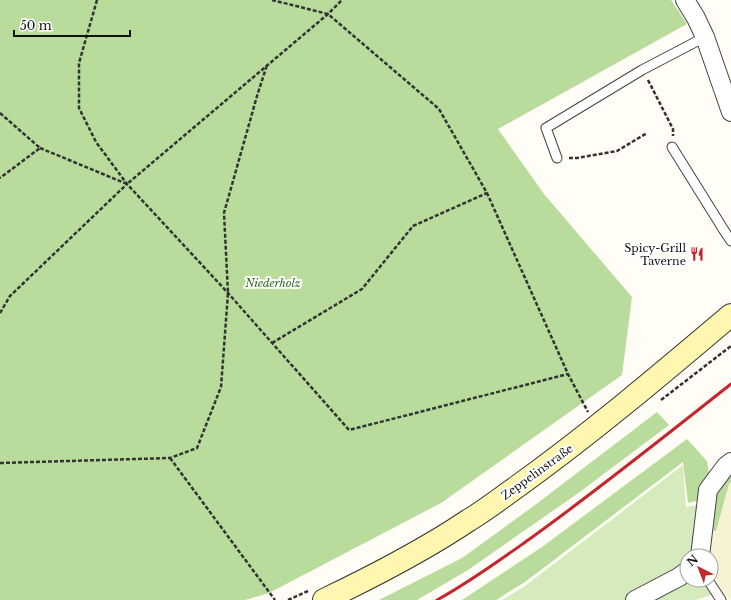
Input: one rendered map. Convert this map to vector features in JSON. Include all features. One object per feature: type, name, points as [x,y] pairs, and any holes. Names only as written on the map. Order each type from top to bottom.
[{"type":"main road","name":"Zeppelinstraße","points":[[324,600],[422,550],[470,520],[550,463],[729,322]]},
{"type":"street","points":[[685,0],[705,37],[731,112]]},
{"type":"street","points":[[701,548],[708,490],[726,466],[731,462]]},
{"type":"street","points":[[635,600],[679,577]]},
{"type":"lane","points":[[557,158],[546,128],[642,70],[705,37]]},
{"type":"lane","points":[[672,147],[731,241]]},
{"type":"lane","points":[[713,588],[721,600]]},
{"type":"path","points":[[97,0],[79,62],[79,108],[96,142],[127,184],[228,293],[349,430],[568,374]]},
{"type":"path","points":[[272,0],[328,14],[439,109],[487,193],[568,374],[589,415],[597,426]]},
{"type":"path","points":[[0,313],[10,296],[127,184],[328,14],[342,0]]},
{"type":"path","points":[[0,463],[170,458],[197,448],[221,387],[228,293],[224,213],[267,66]]},
{"type":"path","points":[[642,70],[673,129],[672,147]]},
{"type":"path","points":[[0,112],[40,148],[127,184]]},
{"type":"path","points":[[557,158],[577,158],[617,151],[647,133]]},
{"type":"path","points":[[0,178],[40,148]]},
{"type":"path","points":[[272,343],[362,289],[413,226],[487,193]]},
{"type":"path","points":[[170,458],[275,600]]},
{"type":"shaded area","points":[[729,476],[731,476],[731,600],[723,594],[719,586],[719,548],[709,548]]},
{"type":"green space","name":"Niederholz","points":[[0,0],[671,0],[687,24],[498,129],[544,194],[632,297],[622,375],[441,503],[269,593],[245,600],[0,600]]},
{"type":"green space","points":[[657,412],[669,425],[577,494],[468,570],[417,600],[379,600],[462,558],[535,505]]},
{"type":"green space","points":[[687,439],[707,461],[710,479],[701,500],[688,503],[683,462],[525,582],[496,600],[462,600],[542,547]]},
{"type":"green space","points":[[683,465],[686,507],[702,504],[696,548],[679,548],[679,569],[631,600],[502,600],[525,586]]},
{"type":"green space","points":[[731,469],[731,482],[729,484],[716,531],[708,531],[710,499]]},
{"type":"green space","points":[[679,585],[679,588],[707,588],[711,595],[696,600],[648,600],[671,587]]},
{"type":"railway","points":[[437,600],[461,586],[531,538],[632,462],[731,384]]},
{"type":"place","name":"Spicy-Grill Taverne","points":[[697,254]]}]
